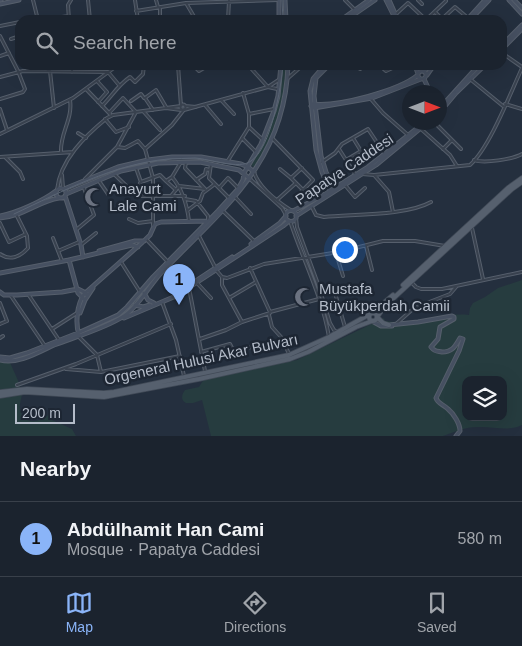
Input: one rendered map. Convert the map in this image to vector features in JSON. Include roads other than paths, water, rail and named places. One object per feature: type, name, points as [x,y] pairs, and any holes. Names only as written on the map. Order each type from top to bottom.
[{"type":"main road","name":"Orgeneral Hulusi Akar Bulvarı","points":[[0,392],[27,389],[104,393],[301,351],[346,328],[379,308],[508,188],[522,178]]},
{"type":"main road","points":[[377,317],[382,309],[471,226],[522,182]]},
{"type":"main road","points":[[382,309],[385,323],[392,325]]},
{"type":"main road","points":[[372,321],[369,318],[371,314],[375,313],[383,323],[392,325]]},
{"type":"main road","name":"Orgeneral Hulusi Akar Bulvarı","points":[[0,396],[25,392],[104,397],[206,378],[294,358],[322,346],[377,317]]},
{"type":"street","points":[[0,4],[19,0]]},
{"type":"street","points":[[33,0],[38,15]]},
{"type":"street","points":[[69,15],[68,5],[72,0]]},
{"type":"street","points":[[88,0],[90,15]]},
{"type":"street","points":[[135,0],[137,15]]},
{"type":"street","points":[[156,0],[160,15]]},
{"type":"street","points":[[136,11],[186,4],[278,0],[279,15]]},
{"type":"street","points":[[285,0],[286,15]]},
{"type":"street","points":[[345,0],[354,10]]},
{"type":"street","points":[[348,15],[369,0]]},
{"type":"street","points":[[353,15],[375,0]]},
{"type":"street","points":[[387,0],[396,14],[408,3],[421,15]]},
{"type":"street","points":[[387,0],[394,15]]},
{"type":"street","points":[[418,0],[422,4]]},
{"type":"street","points":[[473,15],[487,0]]},
{"type":"street","points":[[509,0],[522,14]]},
{"type":"street","points":[[514,0],[522,8]]},
{"type":"street","points":[[228,15],[229,1]]},
{"type":"street","points":[[432,15],[446,1]]},
{"type":"street","points":[[186,4],[193,15]]},
{"type":"street","points":[[447,15],[456,7],[463,15]]},
{"type":"street","points":[[435,12],[438,15]]},
{"type":"street","points":[[0,26],[15,23]]},
{"type":"street","points":[[507,43],[522,24]]},
{"type":"street","points":[[507,44],[522,29]]},
{"type":"street","points":[[0,36],[14,62]]},
{"type":"street","points":[[10,39],[15,38]]},
{"type":"street","points":[[0,46],[4,43]]},
{"type":"street","points":[[0,56],[10,53]]},
{"type":"street","points":[[361,173],[375,175],[471,164],[504,107],[522,67],[507,54]]},
{"type":"street","points":[[0,134],[70,100],[111,70]]},
{"type":"street","points":[[102,106],[119,85],[130,77],[135,82],[143,74],[143,70]]},
{"type":"street","points":[[146,149],[172,125],[183,110],[179,70]]},
{"type":"street","points":[[253,70],[268,87]]},
{"type":"street","points":[[0,359],[10,358],[118,320],[132,311],[142,292],[168,261],[209,222],[230,199],[243,180],[248,166],[263,140],[274,109],[281,70]]},
{"type":"street","points":[[0,359],[10,361],[30,355],[118,315],[199,236],[209,222],[236,198],[254,172],[272,138],[284,101],[288,70]]},
{"type":"street","points":[[288,79],[298,70]]},
{"type":"street","points":[[322,70],[315,81],[316,150],[322,172],[332,190]]},
{"type":"street","points":[[447,100],[474,70]]},
{"type":"street","points":[[447,104],[480,70]]},
{"type":"street","points":[[0,99],[24,91],[18,71]]},
{"type":"street","points":[[0,76],[18,71],[108,72],[119,85]]},
{"type":"street","points":[[49,71],[54,108]]},
{"type":"street","points":[[314,106],[370,98],[408,82],[421,73],[426,85]]},
{"type":"street","points":[[268,87],[280,79]]},
{"type":"street","points":[[470,79],[504,107]]},
{"type":"street","points":[[97,81],[107,92],[98,102]]},
{"type":"street","points":[[166,108],[183,110],[268,87],[274,87],[278,90]]},
{"type":"street","points":[[86,89],[110,114],[173,106],[200,106]]},
{"type":"street","points":[[145,98],[156,90],[166,108]]},
{"type":"street","points":[[131,101],[141,94],[153,110]]},
{"type":"street","points":[[227,162],[249,127],[249,114],[243,94]]},
{"type":"street","points":[[63,197],[56,195],[57,190],[62,173],[73,152],[123,98],[136,112]]},
{"type":"street","points":[[314,106],[370,98]]},
{"type":"street","points":[[370,98],[408,136]]},
{"type":"street","points":[[61,152],[62,136],[71,113],[70,100]]},
{"type":"street","points":[[221,100],[234,114]]},
{"type":"street","points":[[505,104],[522,109]]},
{"type":"street","points":[[205,105],[222,124]]},
{"type":"street","points":[[314,106],[322,162],[332,190]]},
{"type":"street","points":[[0,109],[8,131]]},
{"type":"street","points":[[249,114],[274,109]]},
{"type":"street","points":[[143,111],[160,130]]},
{"type":"street","points":[[82,182],[117,147],[136,112]]},
{"type":"street","points":[[105,119],[116,132],[129,127]]},
{"type":"street","points":[[249,127],[263,140]]},
{"type":"street","points":[[322,162],[332,156],[342,145],[368,129],[385,155]]},
{"type":"street","name":"Papatya Caddesi","points":[[368,168],[416,130]]},
{"type":"street","name":"Papatya Caddesi","points":[[118,320],[162,302],[188,288],[296,217],[311,205],[345,185],[420,130]]},
{"type":"street","points":[[422,130],[452,157],[457,167]]},
{"type":"street","points":[[442,130],[461,149]]},
{"type":"street","points":[[78,133],[86,138]]},
{"type":"street","points":[[242,138],[256,152]]},
{"type":"street","points":[[272,138],[313,180],[299,194]]},
{"type":"street","points":[[346,160],[361,150],[353,138]]},
{"type":"street","points":[[443,149],[452,140]]},
{"type":"street","points":[[101,372],[97,355],[80,339],[79,312],[85,296],[93,286],[145,240],[153,226],[153,178],[146,149],[138,141],[125,148],[117,147]]},
{"type":"street","points":[[339,149],[356,175]]},
{"type":"street","points":[[0,157],[73,152]]},
{"type":"street","points":[[474,160],[490,162],[522,154]]},
{"type":"street","points":[[0,217],[50,196],[57,190],[118,167],[148,160],[191,156],[248,166],[254,172],[259,183],[277,200],[293,211],[296,217],[297,228],[330,323],[334,330],[338,332]]},
{"type":"street","points":[[5,157],[20,172],[23,179]]},
{"type":"street","points":[[166,181],[172,178],[180,162]]},
{"type":"street","points":[[186,162],[185,168],[205,190]]},
{"type":"street","points":[[0,217],[16,214],[47,201],[63,197],[114,174],[150,165],[186,162],[211,164],[239,170],[282,208],[286,215],[319,299],[329,337]]},
{"type":"street","points":[[211,164],[209,178],[230,199]]},
{"type":"street","points":[[136,168],[141,182],[137,196]]},
{"type":"street","points":[[291,178],[302,168]]},
{"type":"street","points":[[368,168],[389,192],[393,212]]},
{"type":"street","points":[[196,180],[205,174],[206,169],[210,170]]},
{"type":"street","points":[[280,169],[303,190]]},
{"type":"street","points":[[62,173],[63,197],[69,207],[84,257]]},
{"type":"street","name":"Papatya Caddesi","points":[[216,269],[280,223],[288,211],[293,211],[361,173]]},
{"type":"street","points":[[114,174],[137,196],[185,197],[196,201],[208,216],[209,222]]},
{"type":"street","points":[[141,182],[160,175],[176,190]]},
{"type":"street","points":[[172,178],[185,197],[190,221]]},
{"type":"street","points":[[219,188],[228,178],[238,188]]},
{"type":"street","points":[[98,180],[108,194]]},
{"type":"street","points":[[277,200],[296,183]]},
{"type":"street","points":[[188,210],[201,200],[205,190],[215,184]]},
{"type":"street","points":[[345,185],[355,196],[364,188]]},
{"type":"street","points":[[179,186],[205,190]]},
{"type":"street","points":[[171,196],[179,186]]},
{"type":"street","points":[[76,230],[94,215],[84,187]]},
{"type":"street","points":[[236,198],[251,214]]},
{"type":"street","points":[[311,205],[316,215],[320,217],[393,212],[419,207],[431,202]]},
{"type":"street","points":[[223,211],[254,242]]},
{"type":"street","points":[[0,254],[6,258],[11,258],[26,251],[29,245],[16,214]]},
{"type":"street","points":[[129,219],[138,223],[153,221]]},
{"type":"street","points":[[153,226],[161,222],[209,222]]},
{"type":"street","points":[[0,223],[9,242],[26,234]]},
{"type":"street","points":[[471,226],[483,279]]},
{"type":"street","points":[[58,251],[81,243],[96,233]]},
{"type":"street","points":[[199,236],[222,277],[221,285],[242,322]]},
{"type":"street","points":[[53,238],[62,261]]},
{"type":"street","points":[[145,240],[168,261]]},
{"type":"street","points":[[84,257],[145,240]]},
{"type":"street","points":[[222,277],[227,278],[264,264],[336,253],[393,240],[433,243],[445,246]]},
{"type":"street","points":[[0,273],[84,257],[132,245],[138,247]]},
{"type":"street","points":[[366,246],[372,270]]},
{"type":"street","points":[[336,253],[343,276]]},
{"type":"street","points":[[69,260],[78,293],[85,296]]},
{"type":"street","points":[[122,262],[148,300],[154,303]]},
{"type":"street","points":[[250,268],[269,314],[273,330],[283,341],[289,355]]},
{"type":"street","points":[[411,282],[422,290],[456,286],[522,272]]},
{"type":"street","points":[[196,282],[211,298]]},
{"type":"street","name":"Papatya Caddesi","points":[[130,303],[143,307],[196,282]]},
{"type":"street","points":[[228,298],[256,282]]},
{"type":"street","points":[[392,325],[414,308],[450,294],[456,286]]},
{"type":"street","points":[[188,288],[206,378]]},
{"type":"street","points":[[78,289],[85,296]]},
{"type":"street","points":[[1,294],[62,292],[78,289]]},
{"type":"street","points":[[335,293],[346,328]]},
{"type":"street","points":[[28,294],[60,340]]},
{"type":"street","points":[[10,295],[45,346]]},
{"type":"street","points":[[78,318],[85,296]]},
{"type":"street","points":[[199,339],[226,330],[242,322],[319,299]]},
{"type":"street","points":[[162,302],[171,324],[185,377]]},
{"type":"street","points":[[0,303],[7,321],[0,324]]},
{"type":"street","points":[[126,307],[132,311],[144,310]]},
{"type":"street","points":[[52,329],[79,312]]},
{"type":"street","points":[[392,325],[454,317],[454,319],[440,327],[438,339],[432,347],[436,351],[449,352],[460,338],[463,338],[459,351],[436,398],[438,402],[451,412],[459,424],[460,431],[456,436]]},
{"type":"street","points":[[372,321],[387,327],[400,324]]},
{"type":"street","points":[[17,385],[65,368],[171,324]]},
{"type":"street","points":[[201,352],[230,344],[236,350],[283,341]]},
{"type":"street","points":[[65,368],[66,370],[101,372],[180,356]]},
{"type":"tram line","points":[[282,0],[283,15]]},
{"type":"tram line","points":[[14,214],[51,196],[128,166],[168,159],[195,158],[232,164],[251,161],[264,144],[274,117],[282,70]]},
{"type":"place","name":"Anayurt Lale Cami","points":[[94,197]]},
{"type":"place","name":"Mustafa Büyükperdah Camii","points":[[304,297]]},
{"type":"place","name":"Abdülhamit Han Cami","points":[[179,305]]}]
